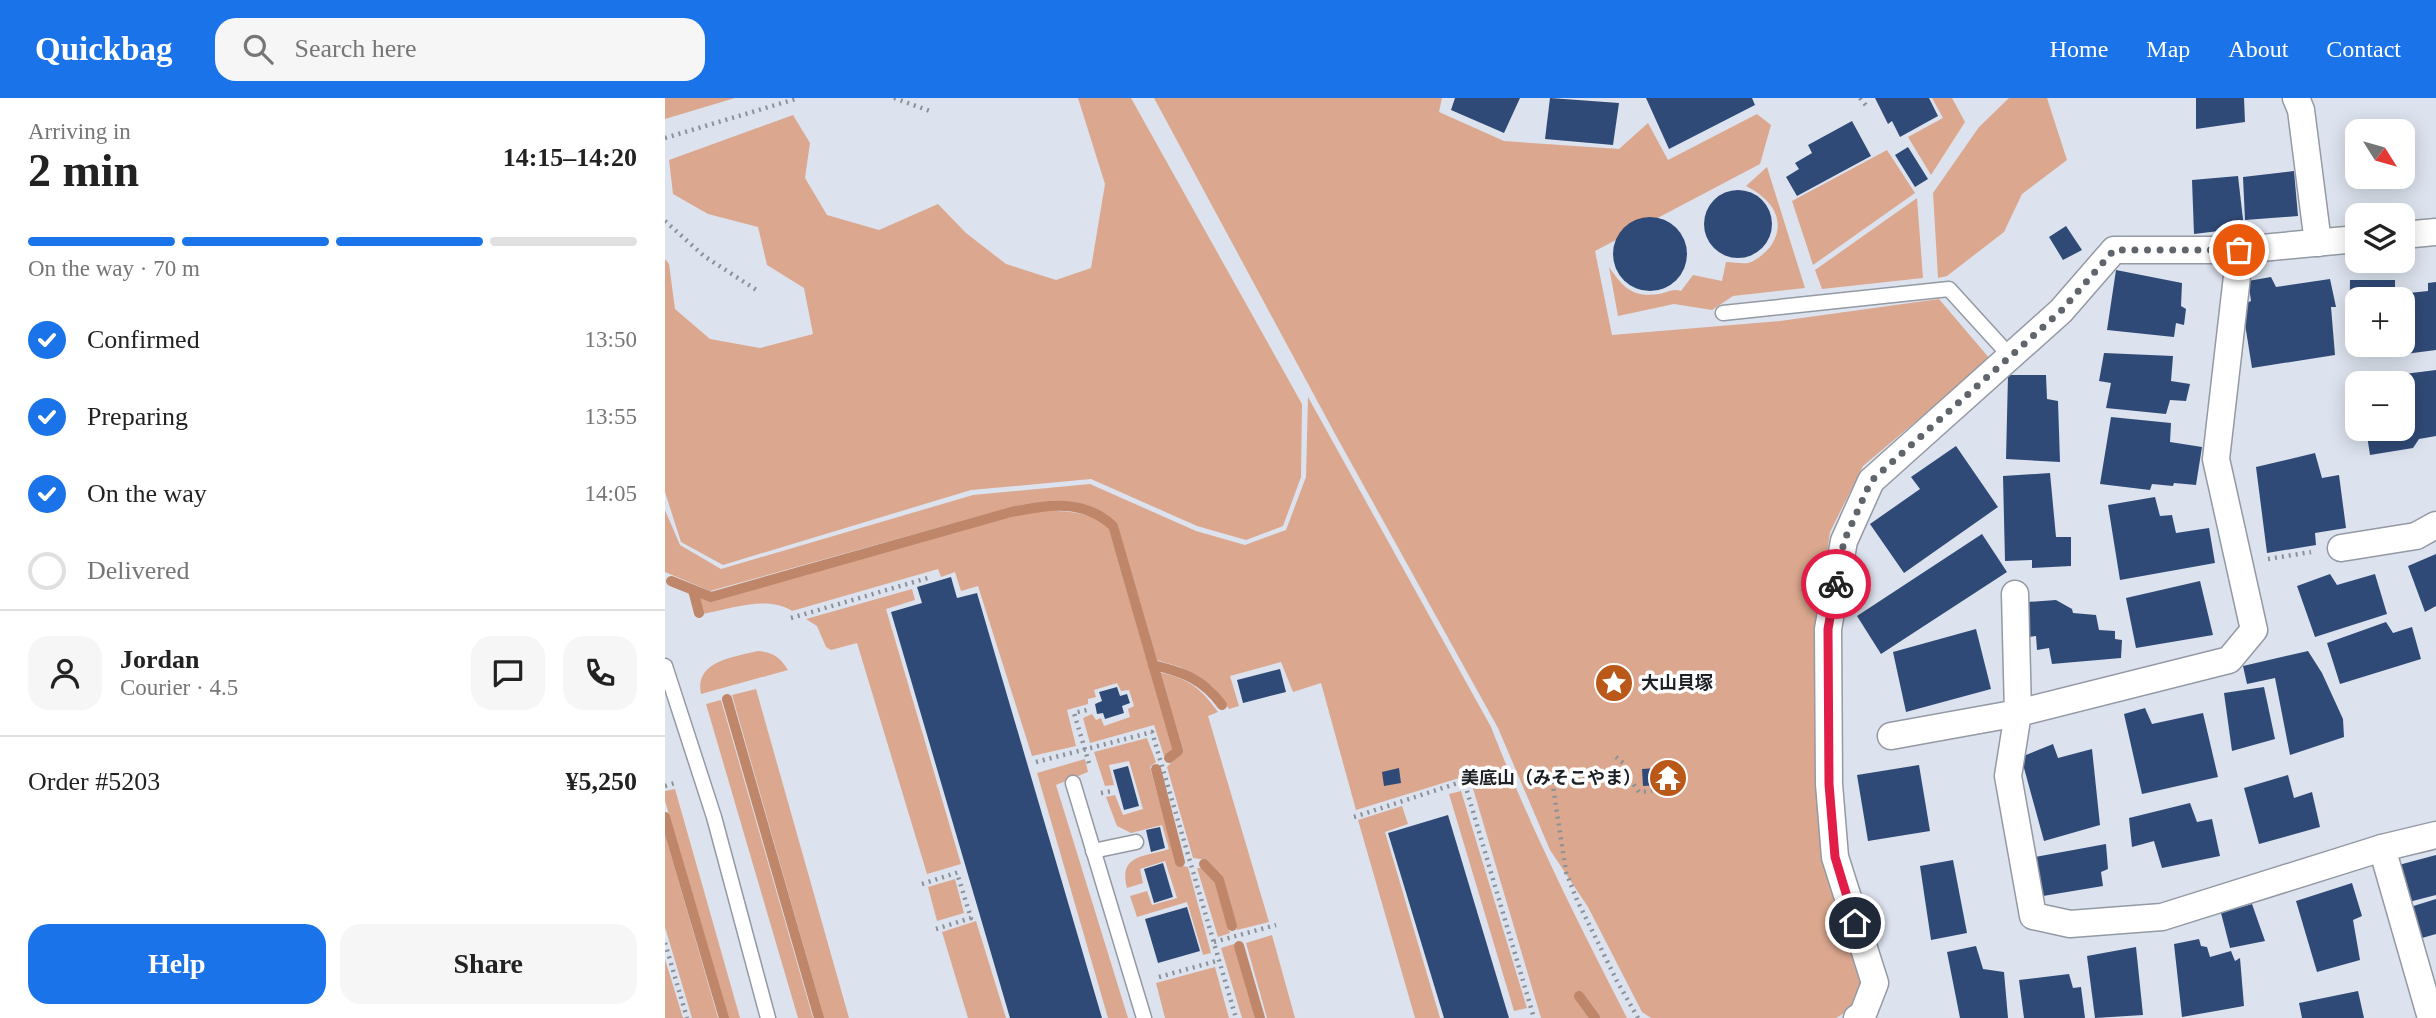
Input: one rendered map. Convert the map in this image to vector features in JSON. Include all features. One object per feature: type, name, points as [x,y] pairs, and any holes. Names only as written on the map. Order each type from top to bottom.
[{"type":"street","points":[[2296,98],[2301,110],[2318,243]]},
{"type":"street","points":[[2415,234],[2436,232]]},
{"type":"street","points":[[1857,1018],[1863,1014],[1875,983],[1835,857],[1829,784],[1828,629],[1844,541],[1871,481],[2061,311],[2114,250],[2239,250],[2345,240]]},
{"type":"street","points":[[1891,736],[2018,713],[2229,660],[2254,629],[2216,459],[2239,250]]},
{"type":"street","points":[[2341,548],[2416,536],[2436,525]]},
{"type":"street","points":[[2015,594],[2018,713],[2008,776],[2033,916],[2070,924],[2162,917],[2382,848],[2436,835]]},
{"type":"street","points":[[2382,848],[2429,979],[2431,1018]]},
{"type":"lane","points":[[1723,313],[1949,289],[2010,356]]},
{"type":"lane","points":[[665,666],[714,817],[768,1018]]},
{"type":"lane","points":[[1073,783],[1144,1018]]},
{"type":"lane","points":[[1093,851],[1136,842]]},
{"type":"path","points":[[665,138],[799,98]]},
{"type":"path","points":[[894,98],[930,111]]},
{"type":"path","points":[[1860,98],[1868,107]]},
{"type":"path","points":[[665,221],[704,256],[758,291]]},
{"type":"path","points":[[2239,563],[2341,548]]},
{"type":"path","points":[[790,618],[931,577]]},
{"type":"path","points":[[1091,709],[1074,713],[1091,772]]},
{"type":"path","points":[[1036,762],[1152,732],[1236,1018]]},
{"type":"path","points":[[1616,757],[1623,763],[1627,775],[1639,792],[1651,791]]},
{"type":"path","points":[[1627,775],[1569,776],[1552,780],[1566,872],[1577,900],[1638,1018]]},
{"type":"path","points":[[1354,817],[1464,781],[1534,1018]]},
{"type":"path","points":[[665,786],[678,782]]},
{"type":"path","points":[[1094,783],[1097,794],[1112,791]]},
{"type":"path","points":[[922,884],[959,872],[971,918],[936,929]]},
{"type":"path","points":[[1214,942],[1276,925]]},
{"type":"path","points":[[665,943],[687,1018]]},
{"type":"path","points":[[1159,977],[1220,960]]},
{"type":"shaded area","points":[[665,98],[735,98],[665,119]]},
{"type":"shaded area","points":[[1078,98],[1131,98],[1302,404],[1301,477],[1283,526],[1246,540],[1197,526],[1091,479],[971,490],[723,565],[681,542],[665,492],[665,259],[669,264],[675,309],[710,339],[760,348],[813,334],[804,288],[767,265],[758,227],[708,214],[673,194],[669,160],[793,115],[810,143],[805,178],[827,215],[879,230],[938,204],[966,233],[1006,264],[1056,280],[1091,268],[1105,184]]},
{"type":"shaded area","points":[[1154,98],[1442,98],[1439,112],[1504,141],[1619,149],[1648,123],[1668,160],[1757,114],[1771,125],[1760,164],[1595,251],[1612,335],[1780,321],[1939,299],[1990,359],[1863,466],[1830,532],[1816,631],[1821,857],[1863,978],[1854,1007],[1836,1018],[1651,1018],[1642,1012],[1588,907],[1550,850],[1498,728]]},
{"type":"shaded area","points":[[1932,98],[1952,98],[1965,122],[1931,175],[1908,137],[1943,118]]},
{"type":"shaded area","points":[[2009,98],[2047,98],[2067,160],[2022,194],[2004,232],[1947,276],[1938,278],[1933,193],[1979,127]]},
{"type":"shaded area","points":[[1887,150],[1915,193],[1813,265],[1792,201]]},
{"type":"shaded area","points":[[1767,167],[1805,288],[1733,296],[1712,310],[1674,304],[1618,316],[1609,267],[1629,290],[1650,295],[1672,290],[1681,291],[1693,275],[1722,281],[1726,262],[1748,263],[1766,252],[1778,228],[1777,219],[1769,203],[1746,186]]},
{"type":"shaded area","points":[[1917,198],[1923,278],[1822,289],[1815,270]]},
{"type":"shaded area","points":[[1308,397],[1491,727],[1555,874],[1627,1018],[1541,1018],[1469,775],[1356,810],[1321,683],[1293,692],[1281,662],[1230,676],[1239,706],[1229,709],[1212,686],[1180,667],[1156,660],[1117,523],[1104,514],[1078,504],[1065,503],[1008,508],[710,591],[665,572],[665,510],[680,545],[721,569],[973,495],[1090,484],[1196,531],[1245,545],[1286,530],[1306,477]]},
{"type":"shaded area","points":[[1044,510],[1086,515],[1108,527],[1173,749],[1164,756],[1154,725],[1090,743],[1083,718],[1092,714],[1096,720],[1101,718],[1104,726],[1130,717],[1128,709],[1134,706],[1129,690],[1121,691],[1117,683],[1094,690],[1096,697],[1088,699],[1088,704],[1067,710],[1076,746],[1032,756],[978,586],[961,591],[955,572],[941,577],[938,569],[792,611],[782,606],[760,604],[703,614],[698,596],[710,602],[1009,516]]},
{"type":"shaded area","points":[[912,589],[915,600],[886,609],[961,864],[927,874],[857,643],[831,650],[826,647],[817,626],[806,619]]},
{"type":"shaded area","points":[[758,651],[776,656],[788,670],[701,694],[700,683],[710,667],[718,662]]},
{"type":"shaded area","points":[[1158,672],[1178,677],[1193,685],[1218,712],[1208,716],[1269,922],[1237,930],[1223,878],[1207,860],[1193,858],[1167,767],[1181,752]]},
{"type":"shaded area","points":[[756,689],[849,1018],[824,1018],[732,695]]},
{"type":"shaded area","points":[[721,700],[813,1018],[798,1018],[706,704]]},
{"type":"shaded area","points":[[1147,738],[1156,762],[1150,767],[1177,865],[1188,867],[1211,953],[1203,955],[1187,902],[1137,917],[1130,896],[1147,891],[1152,905],[1177,898],[1165,861],[1140,869],[1143,883],[1127,888],[1125,877],[1130,863],[1143,856],[1169,849],[1162,825],[1131,833],[1117,826],[1106,797],[1115,795],[1123,815],[1143,809],[1129,761],[1109,765],[1114,785],[1105,786],[1094,752]]},
{"type":"shaded area","points":[[1085,759],[1088,772],[1056,785],[1128,1018],[1108,1018],[1037,773]]},
{"type":"shaded area","points":[[675,789],[740,1018],[729,1018],[665,801],[665,791]]},
{"type":"shaded area","points":[[1461,791],[1527,1008],[1514,1011],[1449,794]]},
{"type":"shaded area","points":[[1402,806],[1408,824],[1385,832],[1440,1018],[1415,1018],[1358,820]]},
{"type":"shaded area","points":[[665,834],[718,1018],[692,1018],[665,927]]},
{"type":"shaded area","points":[[1197,868],[1203,868],[1215,883],[1230,933],[1218,937]]},
{"type":"shaded area","points":[[955,879],[964,913],[937,921],[928,887]]},
{"type":"shaded area","points":[[976,921],[1006,1018],[968,1018],[942,932]]},
{"type":"shaded area","points":[[1272,935],[1295,1018],[1267,1018],[1246,943]]},
{"type":"shaded area","points":[[1234,944],[1255,1018],[1242,1018],[1221,948]]},
{"type":"shaded area","points":[[665,959],[683,1018],[665,1018]]},
{"type":"shaded area","points":[[1215,967],[1229,1018],[1165,1018],[1156,983]]},
{"type":"building","points":[[1455,98],[1520,98],[1504,133],[1451,110]]},
{"type":"building","points":[[1550,98],[1619,103],[1613,145],[1545,139]]},
{"type":"building","points":[[1646,98],[1752,98],[1755,105],[1669,149]]},
{"type":"building","points":[[1875,98],[1929,98],[1938,116],[1900,137],[1892,121],[1888,124]]},
{"type":"building","points":[[2196,98],[2244,98],[2245,122],[2196,129]]},
{"type":"building","points":[[1852,121],[1871,156],[1797,196],[1786,177],[1799,169],[1795,163],[1812,153],[1808,145]]},
{"type":"building","points":[[1908,147],[1928,179],[1915,187],[1895,155]]},
{"type":"building","points":[[2294,171],[2298,216],[2245,220],[2243,177]]},
{"type":"building","points":[[2238,176],[2244,228],[2194,234],[2192,180]]},
{"type":"building","points":[[1731,190],[1745,190],[1757,195],[1767,205],[1772,224],[1767,243],[1757,253],[1745,258],[1731,258],[1719,253],[1709,243],[1704,231],[1704,217],[1709,205],[1719,195]]},
{"type":"building","points":[[1650,217],[1671,223],[1681,233],[1687,254],[1681,275],[1671,285],[1650,291],[1629,285],[1619,275],[1613,254],[1619,233],[1629,223]]},
{"type":"building","points":[[2066,226],[2082,250],[2063,260],[2049,237]]},
{"type":"building","points":[[2116,270],[2182,283],[2181,306],[2186,309],[2184,325],[2176,323],[2174,337],[2107,330]]},
{"type":"building","points":[[2271,277],[2276,287],[2330,279],[2336,307],[2331,307],[2335,355],[2252,368],[2242,305],[2251,301],[2248,281]]},
{"type":"building","points":[[2350,280],[2395,280],[2395,287],[2350,287]]},
{"type":"building","points":[[2436,282],[2436,350],[2415,353],[2415,292],[2428,291],[2428,283]]},
{"type":"building","points":[[2104,353],[2173,356],[2171,381],[2190,384],[2186,401],[2170,400],[2166,414],[2106,408],[2111,383],[2099,381]]},
{"type":"building","points":[[2436,370],[2436,436],[2419,439],[2413,448],[2370,455],[2368,441],[2415,441],[2415,373]]},
{"type":"building","points":[[2008,375],[2046,375],[2047,399],[2058,401],[2060,462],[2006,459]]},
{"type":"building","points":[[2111,417],[2171,423],[2170,442],[2202,447],[2196,485],[2152,484],[2150,490],[2100,484]]},
{"type":"building","points":[[1956,446],[1998,507],[1904,573],[1870,524],[1920,489],[1911,477]]},
{"type":"building","points":[[2315,453],[2322,478],[2339,475],[2346,528],[2315,533],[2316,545],[2267,553],[2256,467]]},
{"type":"building","points":[[2050,473],[2056,537],[2071,537],[2071,566],[2032,568],[2032,560],[2005,561],[2003,476]]},
{"type":"building","points":[[2155,497],[2160,516],[2172,515],[2176,533],[2209,528],[2215,563],[2120,580],[2108,505]]},
{"type":"building","points":[[1982,534],[2007,572],[1881,654],[1857,616]]},
{"type":"building","points":[[2436,554],[2436,606],[2425,612],[2408,566]]},
{"type":"building","points":[[2330,574],[2337,585],[2375,574],[2387,614],[2315,637],[2297,586]]},
{"type":"building","points":[[951,577],[957,598],[977,593],[1102,1018],[1010,1018],[891,612],[922,603],[917,587]]},
{"type":"building","points":[[2200,581],[2213,635],[2136,648],[2126,598]]},
{"type":"building","points":[[2056,600],[2072,609],[2073,613],[2096,615],[2099,630],[2115,631],[2115,639],[2122,640],[2121,658],[2052,664],[2049,648],[2037,650],[2036,636],[2029,637],[2027,602]]},
{"type":"building","points":[[2386,622],[2393,633],[2412,627],[2421,659],[2340,684],[2327,643]]},
{"type":"building","points":[[1976,629],[1991,689],[1906,712],[1893,652]]},
{"type":"building","points":[[2308,651],[2322,673],[2343,719],[2344,737],[2290,755],[2275,678],[2247,684],[2243,666]]},
{"type":"building","points":[[1280,669],[1286,692],[1243,703],[1237,680]]},
{"type":"building","points":[[1117,687],[1120,696],[1127,694],[1130,703],[1122,706],[1124,713],[1105,719],[1103,713],[1097,714],[1095,704],[1102,701],[1099,692]]},
{"type":"building","points":[[2264,687],[2275,739],[2232,751],[2224,693]]},
{"type":"building","points":[[2145,708],[2152,724],[2203,713],[2218,777],[2142,794],[2124,714]]},
{"type":"building","points":[[2053,744],[2058,758],[2092,749],[2100,825],[2044,841],[2021,757]]},
{"type":"building","points":[[1919,765],[1930,831],[1868,841],[1857,775]]},
{"type":"building","points":[[1128,766],[1139,806],[1124,810],[1113,770]]},
{"type":"building","points":[[1399,768],[1401,783],[1384,786],[1382,772]]},
{"type":"building","points":[[1657,768],[1658,785],[1643,786],[1642,769]]},
{"type":"building","points":[[2288,775],[2294,798],[2312,792],[2320,827],[2259,844],[2244,788]]},
{"type":"building","points":[[2190,803],[2197,822],[2212,819],[2220,856],[2162,868],[2154,841],[2132,847],[2129,818]]},
{"type":"building","points":[[1448,815],[1509,1018],[1444,1018],[1388,833]]},
{"type":"building","points":[[1160,827],[1165,848],[1151,852],[1146,830]]},
{"type":"building","points":[[2106,844],[2108,869],[2101,872],[2103,886],[2043,896],[2035,857]]},
{"type":"building","points":[[2436,855],[2436,895],[2405,903],[2395,866]]},
{"type":"building","points":[[1953,860],[1967,933],[1931,940],[1920,866]]},
{"type":"building","points":[[1163,863],[1173,897],[1154,903],[1144,869]]},
{"type":"building","points":[[2352,883],[2362,916],[2353,920],[2360,960],[2317,972],[2296,901]]},
{"type":"building","points":[[2436,899],[2436,934],[2415,940],[2407,908]]},
{"type":"building","points":[[2252,904],[2265,941],[2230,948],[2221,913]]},
{"type":"building","points":[[1187,907],[1200,951],[1158,963],[1145,919]]},
{"type":"building","points":[[2199,939],[2201,946],[2207,947],[2210,957],[2231,951],[2235,961],[2240,958],[2244,1006],[2182,1017],[2174,944]]},
{"type":"building","points":[[1976,946],[1983,969],[2004,972],[2008,1018],[1960,1018],[1947,952]]},
{"type":"building","points":[[2136,947],[2143,1015],[2095,1018],[2087,956]]},
{"type":"building","points":[[2069,974],[2073,988],[2081,987],[2085,1018],[2024,1018],[2019,980]]},
{"type":"building","points":[[2358,991],[2364,1018],[2302,1018],[2299,1003]]},
{"type":"waterway","points":[[671,581],[711,597],[1011,512],[1052,506],[1077,507],[1090,511],[1113,526],[1178,751],[1169,758]]},
{"type":"waterway","points":[[693,590],[699,613]]},
{"type":"waterway","points":[[1153,665],[1192,678],[1222,705]]},
{"type":"waterway","points":[[727,699],[819,1018]]},
{"type":"waterway","points":[[1156,769],[1180,862]]},
{"type":"waterway","points":[[665,817],[724,1018]]},
{"type":"waterway","points":[[1204,864],[1219,880],[1232,926]]},
{"type":"waterway","points":[[1239,946],[1260,1018]]},
{"type":"waterway","points":[[1579,996],[1595,1018]]},
{"type":"way so far","points":[[1836,584],[1844,541],[1871,481],[2061,311],[2114,250],[2239,250]]},
{"type":"place","name":"大山貝塚","points":[[1614,683]]},
{"type":"place","name":"美底山（みそこやま）","points":[[1668,778]]},
{"type":"route","points":[[1836,584],[1828,629],[1829,784],[1835,857],[1855,923]]}]
